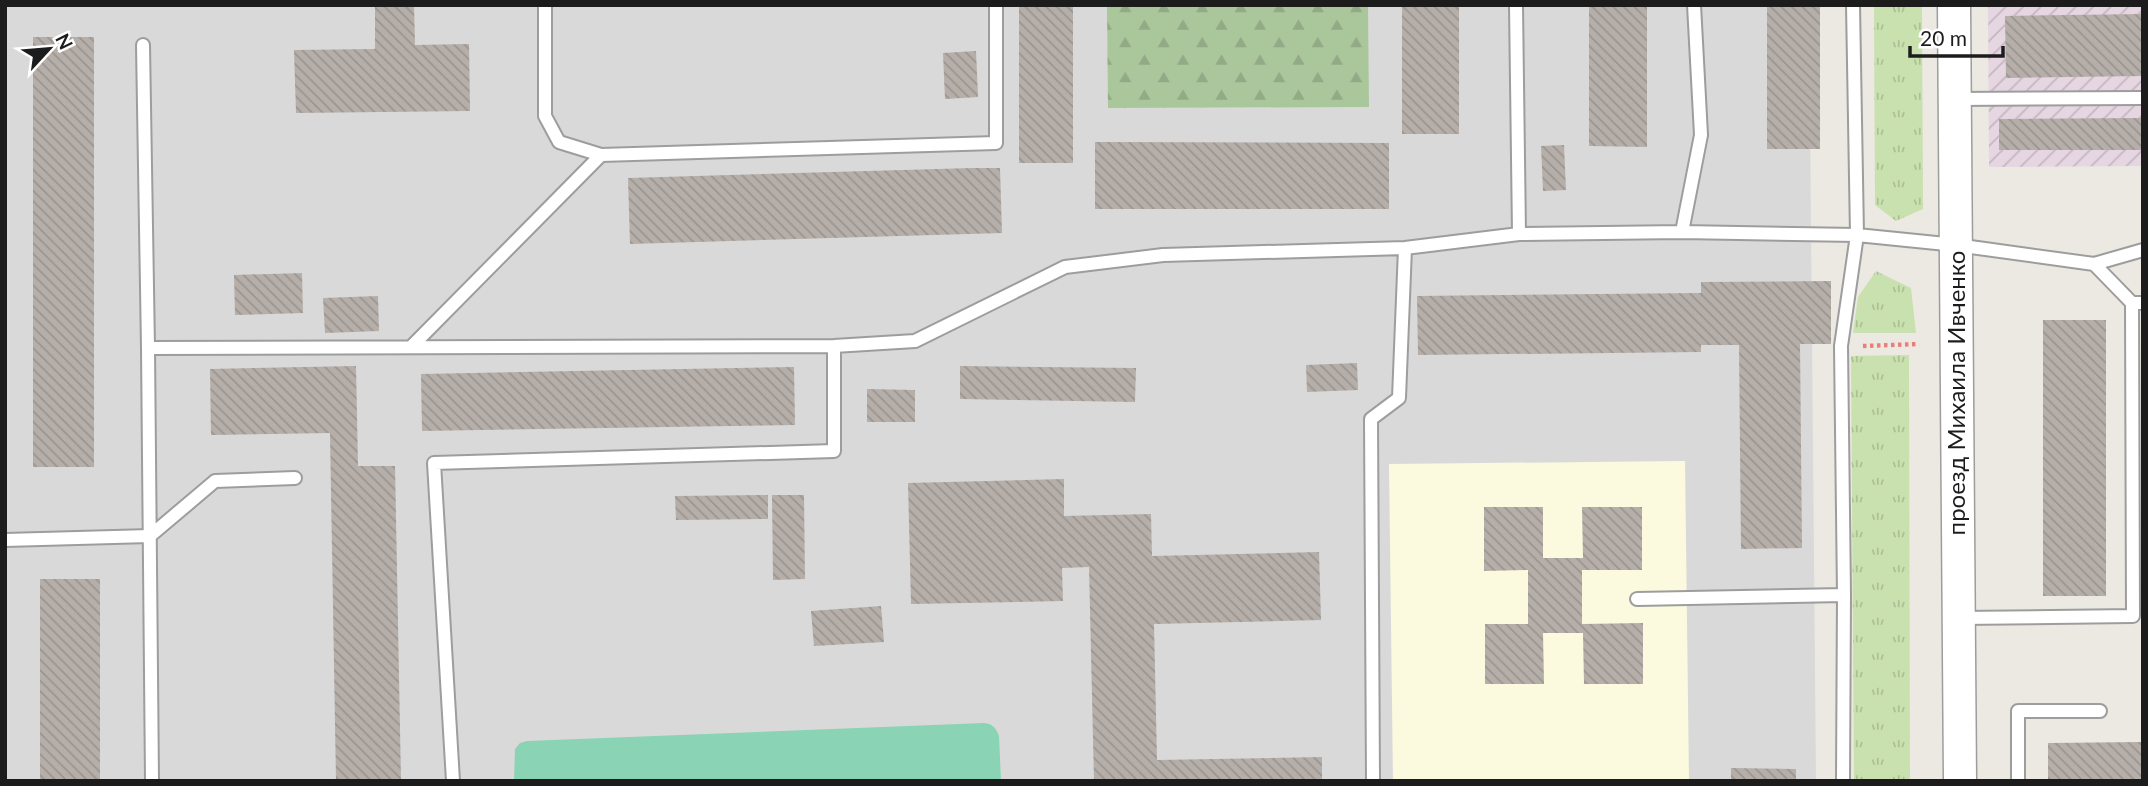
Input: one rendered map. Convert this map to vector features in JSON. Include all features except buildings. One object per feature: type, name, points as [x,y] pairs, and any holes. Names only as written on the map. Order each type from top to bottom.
[{"type":"street","name":"проезд Михаила Ивченко","points":[[1954,5],[1960,781]]},
{"type":"lane","points":[[545,5],[545,116],[559,142],[601,155],[996,143],[996,5]]},
{"type":"lane","points":[[1516,5],[1518,234]]},
{"type":"lane","points":[[1682,232],[1701,135],[1694,5]]},
{"type":"lane","points":[[1843,781],[1841,346],[1857,235],[1853,5]]},
{"type":"lane","points":[[143,45],[152,781]]},
{"type":"lane","points":[[1954,99],[2143,98]]},
{"type":"lane","points":[[412,346],[601,155]]},
{"type":"lane","points":[[148,348],[834,346],[915,341],[1065,267],[1163,255],[1405,248],[1518,234],[1682,232],[1857,235],[2094,264],[2143,250]]},
{"type":"lane","points":[[1373,781],[1370,419],[1399,398],[1405,248]]},
{"type":"lane","points":[[1958,618],[2133,616],[2138,303],[2094,264]]},
{"type":"lane","points":[[453,781],[435,463],[834,451],[834,346]]},
{"type":"lane","points":[[5,540],[150,536],[215,481],[295,478]]},
{"type":"lane","points":[[1637,599],[1844,595]]},
{"type":"lane","points":[[2018,781],[2018,711],[2100,711]]},
{"type":"path","points":[[1841,346],[1919,344]]},
{"type":"shaded area","points":[[5,5],[1809,5],[1816,781],[5,781]]},
{"type":"shaded area","points":[[1988,5],[2143,5],[2143,166],[1989,167]]},
{"type":"shaded area","points":[[1685,461],[1689,781],[1393,781],[1389,464]]},
{"type":"green space","points":[[1107,5],[1368,5],[1369,107],[1108,108]]},
{"type":"green space","points":[[1874,5],[1922,5],[1923,209],[1896,221],[1875,205]]},
{"type":"green space","points":[[1876,271],[1911,288],[1916,333],[1853,333],[1858,297]]},
{"type":"green space","points":[[1909,355],[1910,781],[1854,781],[1851,356]]},
{"type":"green space","points":[[984,723],[994,727],[999,736],[1001,781],[514,781],[515,749],[520,743],[527,741]]}]
